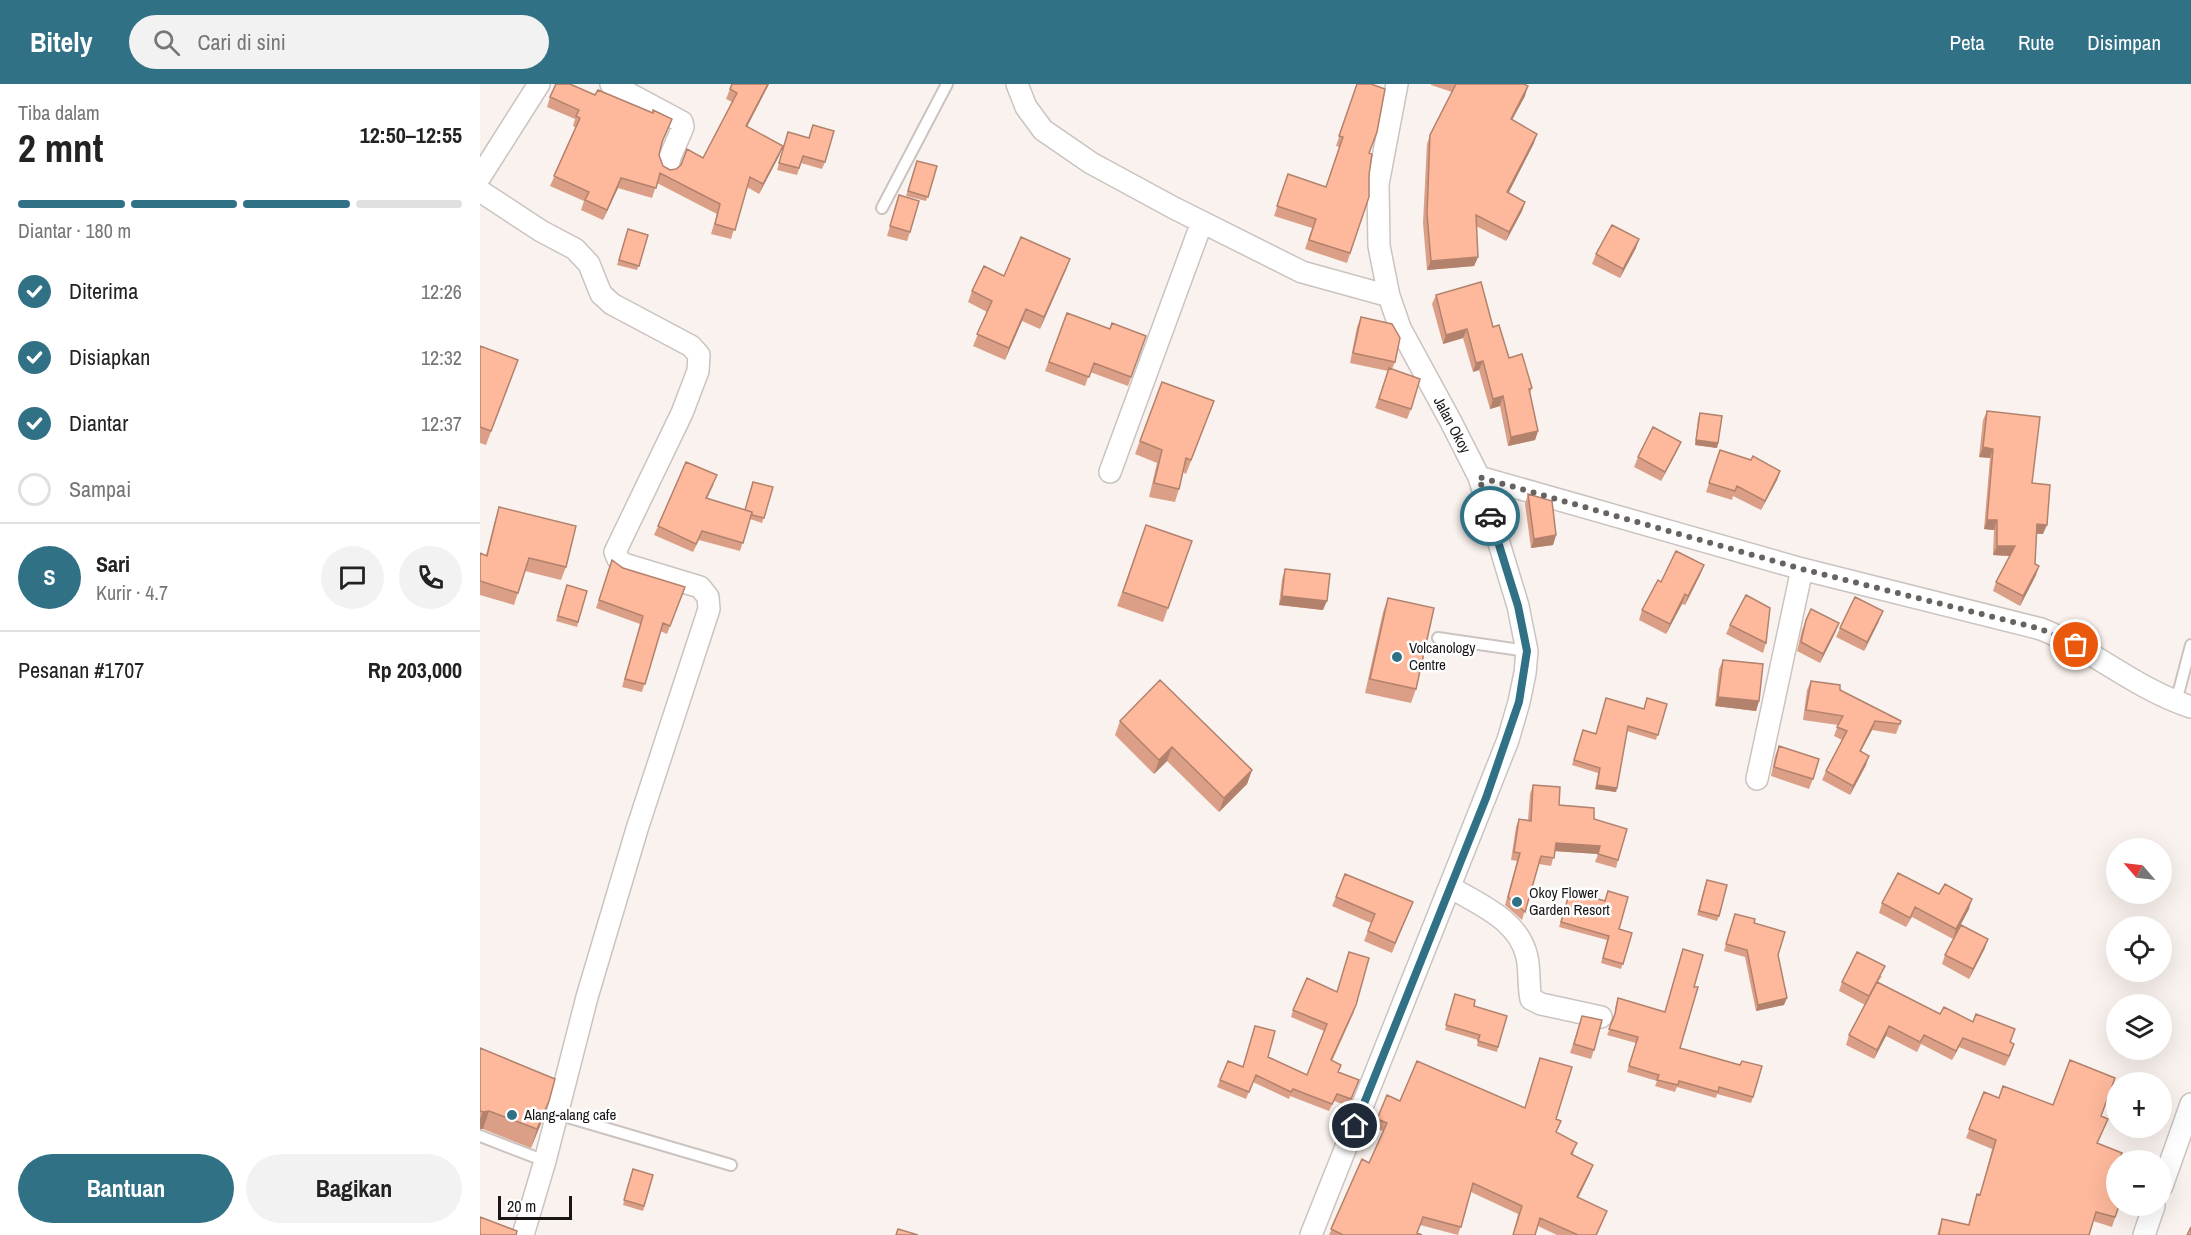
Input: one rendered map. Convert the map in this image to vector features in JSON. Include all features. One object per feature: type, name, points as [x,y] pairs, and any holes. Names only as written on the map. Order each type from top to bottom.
[{"type":"street","points":[[480,177],[539,84]]},
{"type":"street","points":[[611,84],[682,122],[683,127],[668,167]]},
{"type":"street","points":[[1017,84],[1026,107],[1043,130],[1091,163],[1302,272],[1389,296]]},
{"type":"street","name":"Jalan Okoy","points":[[1311,1235],[1508,740],[1519,702],[1527,651],[1518,606],[1479,477],[1400,328],[1389,296],[1379,246],[1378,184],[1396,84]]},
{"type":"street","points":[[480,191],[541,231],[575,249],[589,264],[601,294],[612,304],[684,341],[699,355],[698,371],[682,413],[615,552],[624,564],[700,587],[708,597],[709,609],[637,829],[587,997],[545,1161],[523,1235]]},
{"type":"street","points":[[1110,472],[1202,222]]},
{"type":"street","points":[[1479,477],[1802,569],[2041,629],[2063,638],[2140,686],[2183,705]]},
{"type":"street","points":[[1757,779],[1802,569]]},
{"type":"street","points":[[1450,887],[1515,929],[1528,960],[1531,999],[1541,1004],[1601,1017]]},
{"type":"street","points":[[2172,1158],[2191,1104]]},
{"type":"street","points":[[2144,1235],[2151,1216]]},
{"type":"lane","points":[[882,208],[947,84]]},
{"type":"lane","points":[[1438,638],[1527,651]]},
{"type":"lane","points":[[2183,705],[2191,645]]},
{"type":"lane","points":[[557,1114],[731,1165]]},
{"type":"lane","points":[[480,1136],[545,1161]]},
{"type":"building","points":[[556,84],[570,84],[595,95],[598,90],[672,119],[659,155],[663,166],[670,170],[681,165],[687,149],[703,158],[737,93],[730,89],[732,84],[768,84],[746,126],[783,146],[763,184],[750,177],[735,230],[715,224],[720,204],[660,173],[656,188],[621,178],[607,210],[585,200],[589,192],[554,176],[580,118],[576,116],[579,110],[550,97]]},
{"type":"building","points":[[1357,84],[1371,84],[1385,89],[1377,132],[1369,153],[1372,154],[1369,197],[1350,253],[1309,240],[1316,219],[1277,206],[1288,174],[1326,187],[1343,137],[1339,136]]},
{"type":"building","points":[[1456,84],[1524,84],[1528,86],[1511,119],[1537,134],[1507,192],[1525,202],[1509,232],[1476,215],[1478,257],[1431,261],[1427,214],[1430,135]]},
{"type":"building","points":[[813,125],[834,131],[825,162],[803,156],[799,168],[779,163],[788,132],[809,138]]},
{"type":"building","points":[[917,161],[937,166],[928,197],[908,191]]},
{"type":"building","points":[[899,195],[919,201],[910,232],[890,226]]},
{"type":"building","points":[[1612,225],[1639,239],[1623,269],[1596,254]]},
{"type":"building","points":[[628,229],[648,235],[639,266],[619,260]]},
{"type":"building","points":[[1021,237],[1070,259],[1044,317],[1026,309],[1009,348],[977,334],[992,301],[972,291],[984,266],[1004,276]]},
{"type":"building","points":[[1481,282],[1493,327],[1499,325],[1509,358],[1522,354],[1532,388],[1529,389],[1538,431],[1511,437],[1503,396],[1493,399],[1483,361],[1476,363],[1467,329],[1446,335],[1436,295]]},
{"type":"building","points":[[1067,313],[1110,329],[1112,323],[1146,336],[1131,377],[1094,363],[1089,377],[1049,362]]},
{"type":"building","points":[[1361,317],[1392,324],[1400,338],[1395,362],[1353,353]]},
{"type":"building","points":[[480,346],[518,360],[491,431],[480,427]]},
{"type":"building","points":[[1389,368],[1420,379],[1411,409],[1379,399]]},
{"type":"building","points":[[1162,382],[1214,401],[1191,460],[1186,458],[1179,489],[1154,483],[1162,450],[1140,441]]},
{"type":"building","points":[[1987,411],[2040,417],[2032,483],[2050,485],[2047,525],[2037,524],[2035,564],[2039,566],[2023,596],[1996,582],[2015,546],[1997,546],[1997,520],[1987,520],[1993,449],[1983,447]]},
{"type":"building","points":[[1700,413],[1722,416],[1718,443],[1696,440]]},
{"type":"building","points":[[1653,427],[1681,442],[1665,472],[1638,457]]},
{"type":"building","points":[[1720,450],[1751,460],[1753,456],[1780,471],[1765,501],[1737,486],[1735,491],[1709,483]]},
{"type":"building","points":[[686,462],[717,475],[706,498],[752,512],[743,543],[702,531],[696,544],[658,526]]},
{"type":"building","points":[[753,482],[773,487],[764,518],[752,515],[752,512],[745,510]]},
{"type":"building","points":[[1528,494],[1552,501],[1556,535],[1534,539]]},
{"type":"building","points":[[499,507],[576,526],[566,567],[529,558],[518,593],[480,581],[480,553],[487,556]]},
{"type":"building","points":[[1146,525],[1192,541],[1168,608],[1123,592]]},
{"type":"building","points":[[1676,551],[1704,565],[1688,596],[1685,594],[1670,624],[1642,610],[1658,580],[1661,582]]},
{"type":"building","points":[[612,560],[623,568],[685,587],[670,626],[663,623],[645,684],[625,679],[643,616],[599,600]]},
{"type":"building","points":[[1285,569],[1330,574],[1327,601],[1282,596]]},
{"type":"building","points":[[567,585],[587,591],[578,622],[558,616]]},
{"type":"building","points":[[1746,595],[1770,608],[1766,643],[1730,625]]},
{"type":"building","points":[[1855,597],[1883,611],[1867,642],[1840,628]]},
{"type":"building","name":"Volcanology Centre","points":[[1388,598],[1434,608],[1416,689],[1370,679]]},
{"type":"building","points":[[1811,609],[1839,623],[1823,654],[1801,642]]},
{"type":"building","points":[[1723,660],[1763,664],[1759,701],[1718,697]]},
{"type":"building","points":[[1160,680],[1252,770],[1224,798],[1172,747],[1159,760],[1120,721]]},
{"type":"building","points":[[1811,681],[1840,685],[1840,690],[1901,721],[1900,724],[1875,721],[1860,751],[1869,756],[1853,786],[1826,771],[1847,731],[1837,727],[1843,716],[1806,710]]},
{"type":"building","points":[[1606,698],[1644,709],[1647,698],[1667,704],[1658,735],[1628,726],[1617,788],[1597,785],[1600,768],[1574,760],[1583,730],[1596,734]]},
{"type":"building","points":[[1779,746],[1819,759],[1813,779],[1774,767]]},
{"type":"building","points":[[1533,785],[1560,787],[1559,805],[1594,808],[1594,819],[1627,829],[1618,860],[1598,854],[1600,846],[1556,843],[1554,858],[1541,856],[1525,912],[1508,897],[1520,853],[1514,852],[1519,819],[1531,821]]},
{"type":"building","points":[[1898,873],[1939,894],[1945,884],[1972,899],[1956,929],[1915,907],[1910,918],[1882,903]]},
{"type":"building","points":[[1345,874],[1413,902],[1395,943],[1368,931],[1375,914],[1336,897]]},
{"type":"building","points":[[1707,880],[1727,885],[1719,916],[1699,911]]},
{"type":"building","points":[[1570,891],[1605,901],[1608,891],[1628,897],[1619,929],[1632,933],[1623,964],[1603,958],[1609,936],[1561,922]]},
{"type":"building","points":[[1735,914],[1755,919],[1754,923],[1785,932],[1778,955],[1787,998],[1758,1005],[1747,950],[1726,944]]},
{"type":"building","points":[[1961,925],[1988,939],[1973,969],[1945,955]]},
{"type":"building","points":[[1683,949],[1703,955],[1694,987],[1698,987],[1680,1048],[1740,1065],[1742,1061],[1762,1066],[1753,1097],[1719,1087],[1718,1092],[1679,1081],[1678,1085],[1657,1080],[1659,1075],[1629,1066],[1638,1037],[1609,1029],[1618,998],[1665,1012]]},
{"type":"building","points":[[1349,952],[1369,958],[1356,1005],[1331,1060],[1341,1065],[1338,1072],[1359,1080],[1351,1099],[1337,1094],[1332,1104],[1293,1089],[1291,1092],[1256,1075],[1249,1092],[1220,1080],[1228,1061],[1243,1067],[1255,1026],[1275,1031],[1268,1057],[1307,1075],[1327,1024],[1293,1010],[1307,978],[1337,992]]},
{"type":"building","points":[[1857,952],[1885,966],[1869,996],[1842,982]]},
{"type":"building","points":[[1877,982],[1940,1014],[1944,1007],[1973,1022],[1976,1014],[2015,1029],[2010,1042],[2014,1044],[2009,1056],[1963,1038],[1956,1051],[1924,1035],[1920,1042],[1889,1026],[1877,1050],[1849,1035]]},
{"type":"building","points":[[1455,994],[1475,1000],[1474,1006],[1507,1016],[1498,1047],[1478,1041],[1480,1035],[1446,1025]]},
{"type":"building","points":[[1582,1016],[1602,1020],[1594,1050],[1574,1044]]},
{"type":"building","name":"Alang-alang cafe","points":[[480,1048],[555,1079],[549,1101],[537,1129],[489,1111],[480,1111]]},
{"type":"building","points":[[1540,1058],[1572,1067],[1556,1119],[1561,1121],[1556,1132],[1577,1143],[1571,1154],[1593,1165],[1577,1197],[1607,1211],[1596,1235],[1578,1235],[1540,1218],[1535,1235],[1513,1235],[1522,1206],[1473,1183],[1461,1227],[1423,1217],[1417,1233],[1422,1235],[1343,1235],[1331,1229],[1362,1159],[1369,1163],[1387,1123],[1377,1119],[1387,1095],[1400,1101],[1417,1061],[1525,1108]]},
{"type":"building","points":[[2070,1060],[2106,1074],[2106,1102],[2101,1116],[2106,1118],[2106,1123],[2097,1143],[2114,1150],[2106,1150],[2106,1215],[2096,1212],[2089,1235],[1939,1235],[1942,1219],[1969,1225],[1977,1194],[1980,1195],[1996,1140],[1969,1129],[1984,1092],[1999,1098],[2003,1086],[2053,1105]]},
{"type":"building","points":[[633,1169],[653,1175],[644,1206],[624,1200]]},
{"type":"building","points":[[480,1217],[517,1231],[516,1235],[480,1235]]},
{"type":"building","points":[[898,1229],[918,1235],[896,1235]]},
{"type":"way so far","points":[[1490,516],[1479,477],[1802,569],[2041,629],[2076,645]]},
{"type":"place","name":"Volcanology Centre","points":[[1397,657]]},
{"type":"place","name":"Okoy Flower Garden Resort","points":[[1517,902]]},
{"type":"place","name":"Alang-alang cafe","points":[[512,1115]]},
{"type":"route","points":[[1355,1126],[1486,798],[1508,740],[1519,702],[1527,651],[1518,606],[1490,516]]}]
